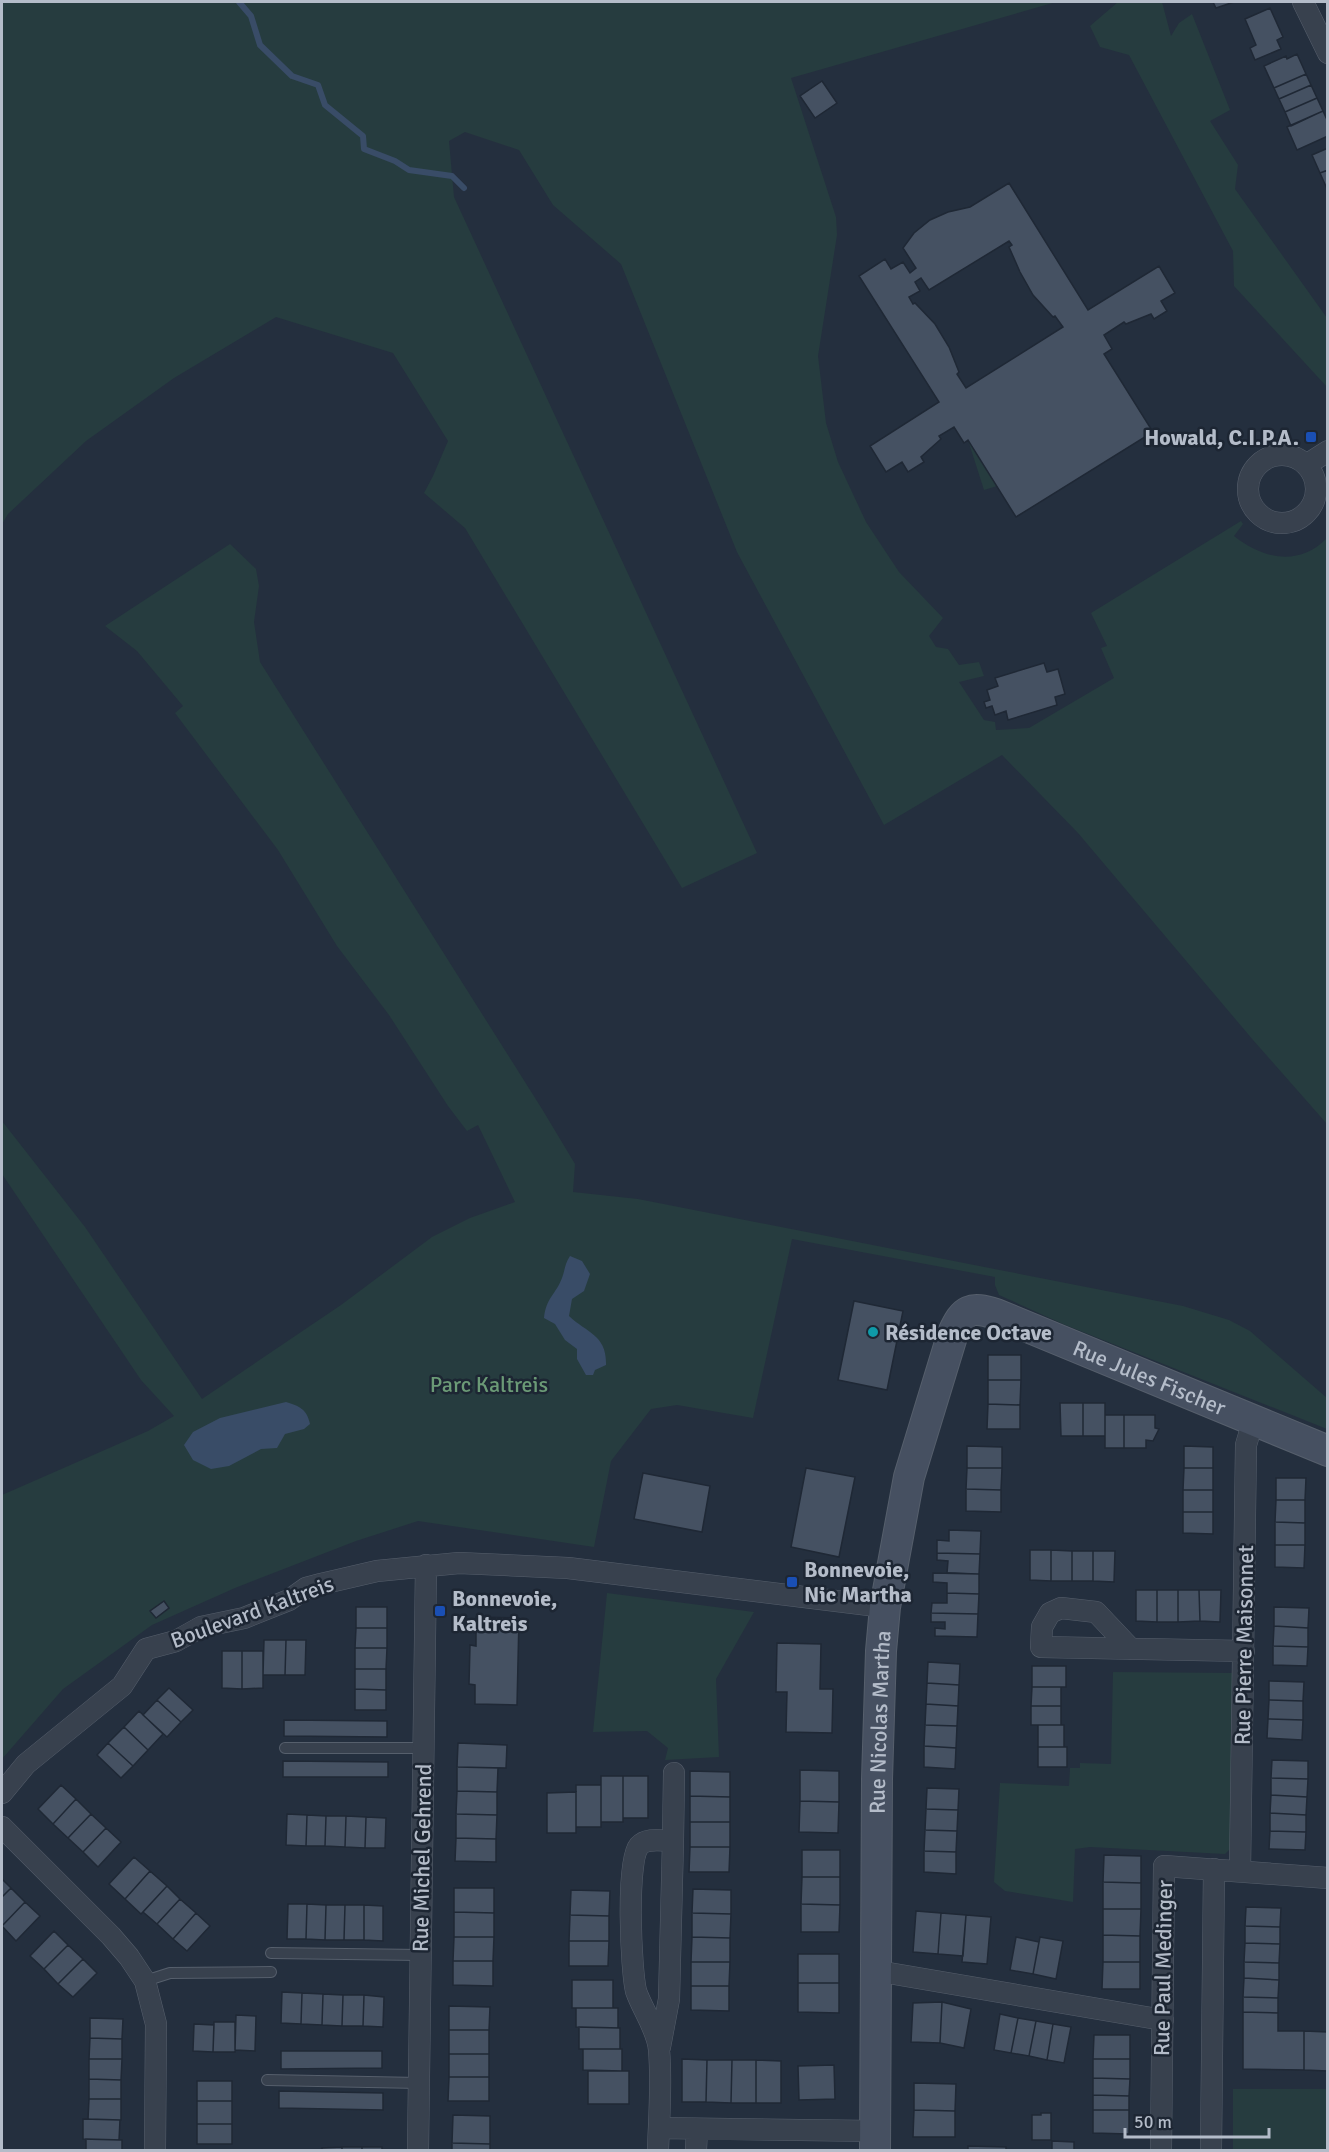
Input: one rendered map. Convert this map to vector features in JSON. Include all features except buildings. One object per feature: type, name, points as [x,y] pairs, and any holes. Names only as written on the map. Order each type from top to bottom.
[{"type":"street","points":[[1303,2],[1328,53]]},
{"type":"street","points":[[1306,465],[1328,451]]},
{"type":"street","name":"Rue Jules Fischer","points":[[970,1310],[982,1310],[996,1314],[1328,1451]]},
{"type":"street","name":"Rue Nicolas Martha","points":[[875,2141],[877,1779],[881,1651],[885,1607],[909,1477],[918,1443],[953,1333],[960,1317],[970,1310]]},
{"type":"street","name":"Rue Pierre Maisonnet","points":[[1240,1871],[1246,1445],[1253,1420]]},
{"type":"street","name":"Boulevard Kaltreis","points":[[2,1793],[26,1764],[122,1686],[146,1649],[176,1641],[201,1627],[252,1614],[290,1600],[306,1588],[377,1571],[459,1563],[568,1568],[885,1607]]},
{"type":"street","name":"Rue Michel Gehrend","points":[[418,2151],[426,1565]]},
{"type":"street","points":[[1131,1648],[1244,1651]]},
{"type":"street","points":[[658,2151],[660,2048],[669,1999],[674,1773]]},
{"type":"street","points":[[2,1827],[111,1936],[145,1981],[156,2024],[155,2151]]},
{"type":"street","points":[[660,2048],[637,1992],[632,1970],[632,1875],[634,1855],[639,1846],[647,1840],[673,1841]]},
{"type":"street","name":"Rue Paul Medinger","points":[[1161,2151],[1164,1866],[1214,1869]]},
{"type":"street","points":[[1211,2151],[1214,1869],[1328,1878]]},
{"type":"street","points":[[877,1971],[1162,2020]]},
{"type":"street","points":[[659,2128],[697,2128],[875,2141]]},
{"type":"street","points":[[696,2151],[697,2128]]},
{"type":"lane","points":[[285,1749],[423,1748]]},
{"type":"lane","points":[[271,1953],[420,1955]]},
{"type":"lane","points":[[145,1981],[170,1974],[271,1972]]},
{"type":"lane","points":[[267,2080],[419,2084]]},
{"type":"green space","points":[[2,2],[1056,2],[791,78],[836,217],[837,235],[818,356],[826,423],[838,462],[866,522],[899,572],[943,618],[929,636],[936,647],[948,649],[959,665],[979,662],[984,676],[959,682],[984,720],[995,722],[996,730],[1029,728],[1114,678],[1101,648],[1107,646],[1091,613],[1241,521],[1243,524],[1234,536],[1245,544],[1269,554],[1293,556],[1305,553],[1327,538],[1327,1124],[1078,833],[1002,755],[884,825],[737,552],[621,264],[553,205],[519,150],[465,132],[449,141],[454,197],[757,853],[682,888],[465,528],[424,493],[448,441],[393,353],[276,317],[174,378],[86,441],[8,514],[2,524]]},
{"type":"green space","points":[[1118,2],[1162,2],[1171,36],[1179,23],[1192,14],[1230,110],[1210,121],[1238,165],[1235,189],[1327,318],[1327,387],[1234,286],[1233,251],[1129,55],[1100,47],[1090,26]]},
{"type":"green space","points":[[968,440],[997,486],[984,490]]},
{"type":"green space","name":"Parc Kaltreis","points":[[230,544],[256,569],[259,586],[254,622],[260,662],[575,1164],[573,1192],[638,1199],[1183,1306],[1229,1320],[1250,1331],[1327,1398],[1327,1429],[1063,1324],[999,1295],[995,1277],[792,1239],[753,1418],[677,1405],[651,1409],[611,1461],[594,1547],[418,1521],[356,1541],[235,1588],[152,1625],[63,1689],[2,1759],[2,1495],[148,1431],[174,1416],[141,1380],[2,1174],[2,1121],[85,1227],[202,1399],[341,1305],[432,1237],[470,1218],[515,1202],[478,1125],[467,1131],[448,1106],[389,1015],[337,946],[278,850],[175,713],[183,706],[137,651],[105,626]]},
{"type":"green space","points":[[607,1593],[754,1612],[716,1679],[719,1757],[665,1760],[668,1748],[647,1731],[593,1732]]},
{"type":"green space","points":[[1113,1672],[1235,1673],[1232,1847],[1225,1854],[1090,1847],[1075,1849],[1073,1902],[1005,1891],[994,1882],[1000,1783],[1069,1786],[1070,1768],[1080,1768],[1080,1763],[1111,1764]]},
{"type":"green space","points":[[1233,2089],[1327,2089],[1327,2150],[1233,2150]]},
{"type":"water","points":[[570,1256],[582,1261],[590,1274],[584,1291],[572,1299],[569,1316],[595,1336],[603,1347],[606,1365],[595,1370],[593,1375],[586,1375],[577,1359],[577,1349],[565,1340],[555,1324],[544,1318],[549,1301],[560,1283]]},
{"type":"water","points":[[286,1402],[302,1409],[310,1424],[304,1429],[285,1434],[277,1448],[261,1449],[229,1466],[211,1469],[193,1460],[184,1445],[193,1432],[220,1418]]},
{"type":"waterway","points":[[239,2],[251,16],[260,45],[292,76],[318,85],[325,105],[363,136],[364,149],[395,161],[409,170],[452,176],[464,188]]},
{"type":"place","name":"Howald, C.I.P.A.","points":[[1311,437]]},
{"type":"place","name":"Résidence Octave","points":[[873,1332]]},
{"type":"place","name":"Bonnevoie, Nic Martha","points":[[792,1582]]},
{"type":"place","name":"Bonnevoie, Kaltreis","points":[[440,1611]]}]
